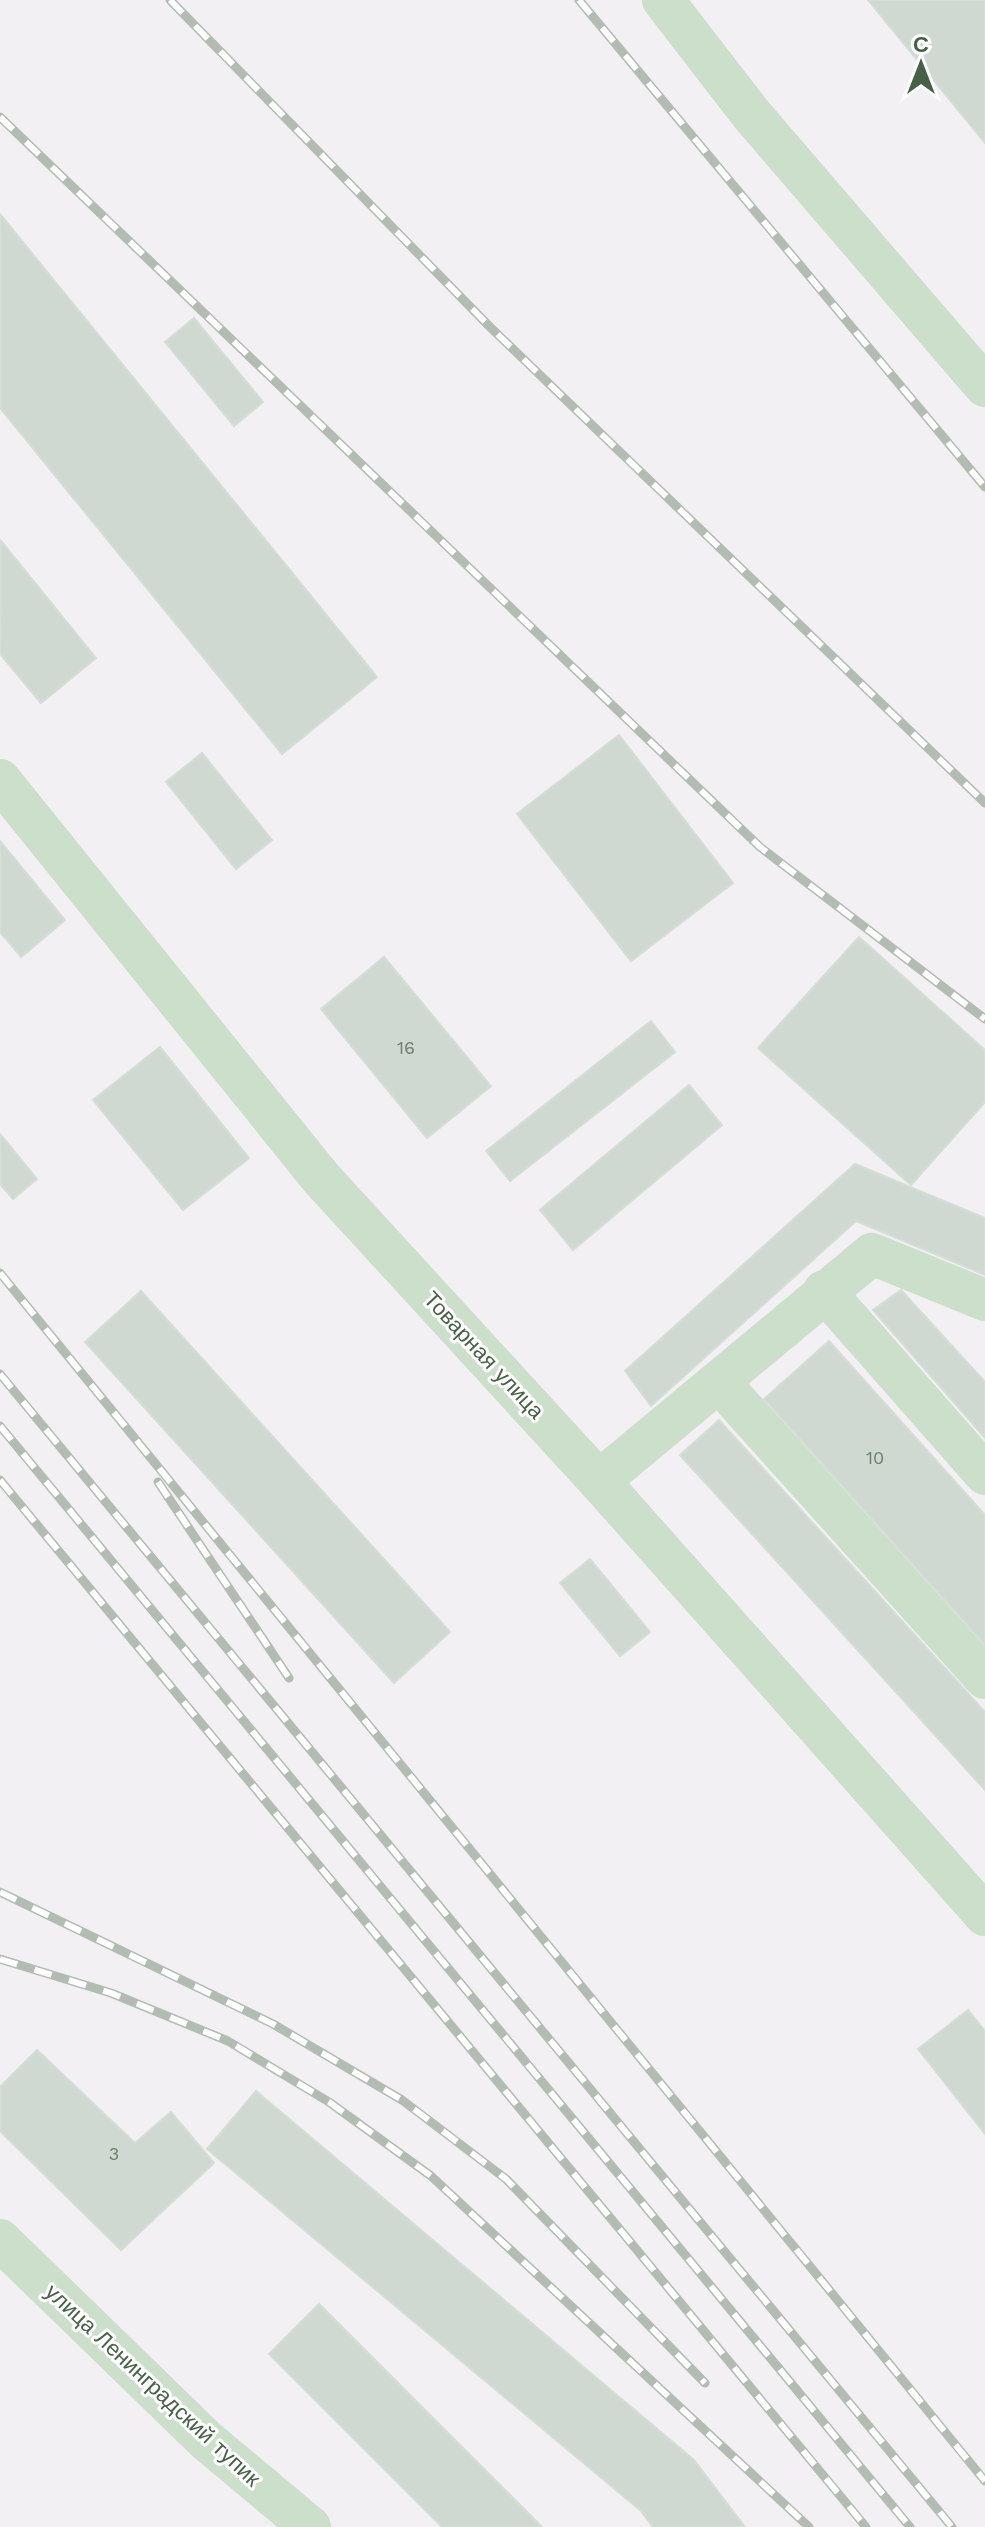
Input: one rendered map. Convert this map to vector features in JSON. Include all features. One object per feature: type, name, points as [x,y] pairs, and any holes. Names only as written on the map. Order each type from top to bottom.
[{"type":"street","points":[[663,0],[751,114],[985,386]]},
{"type":"street","name":"Товарная улица","points":[[0,780],[321,1178],[599,1481],[985,1915]]},
{"type":"street","points":[[599,1481],[872,1254],[985,1300]]},
{"type":"street","points":[[824,1291],[985,1474]]},
{"type":"street","points":[[719,1382],[985,1678]]},
{"type":"street","name":"улица Ленинградский тупик","points":[[0,2240],[206,2440],[310,2527]]},
{"type":"building","points":[[868,0],[985,0],[985,143]]},
{"type":"building","points":[[0,214],[377,677],[282,754],[0,408]]},
{"type":"building","points":[[194,318],[263,402],[234,426],[165,342]]},
{"type":"building","points":[[1,541],[96,658],[41,703],[0,654]]},
{"type":"building","points":[[619,735],[733,883],[631,961],[517,814]]},
{"type":"building","points":[[202,753],[272,840],[236,869],[166,782]]},
{"type":"building","points":[[0,841],[65,920],[21,957],[0,932]]},
{"type":"building","points":[[859,937],[985,1050],[985,1102],[911,1185],[758,1048]]},
{"type":"building","points":[[384,957],[491,1086],[427,1138],[321,1009]]},
{"type":"building","points":[[651,1021],[675,1052],[510,1181],[486,1151]]},
{"type":"building","points":[[160,1047],[249,1158],[183,1210],[93,1100]]},
{"type":"building","points":[[689,1085],[722,1125],[573,1250],[540,1210]]},
{"type":"building","points":[[0,1134],[37,1179],[13,1199],[0,1184]]},
{"type":"building","points":[[855,1164],[985,1218],[985,1275],[856,1221],[651,1406],[625,1371]]},
{"type":"building","points":[[901,1290],[985,1382],[985,1438],[873,1310]]},
{"type":"building","points":[[141,1291],[450,1632],[394,1683],[85,1342]]},
{"type":"building","points":[[829,1341],[985,1515],[985,1645],[764,1399]]},
{"type":"building","points":[[719,1420],[985,1712],[985,1790],[680,1455]]},
{"type":"building","points":[[590,1559],[650,1632],[620,1656],[560,1583]]},
{"type":"building","points":[[968,2010],[985,2031],[985,2134],[918,2049]]},
{"type":"building","points":[[37,2050],[135,2143],[171,2112],[214,2163],[121,2250],[0,2131],[0,2087]]},
{"type":"building","points":[[256,2091],[694,2460],[745,2527],[653,2527],[641,2511],[207,2149]]},
{"type":"building","points":[[319,2304],[542,2527],[442,2527],[269,2354]]},
{"type":"railway","points":[[170,0],[489,326],[985,803]]},
{"type":"railway","points":[[579,0],[985,487]]},
{"type":"railway","points":[[0,117],[760,847],[985,1019]]},
{"type":"railway","points":[[0,1273],[985,2481]]},
{"type":"railway","points":[[0,1374],[952,2527]]},
{"type":"railway","points":[[0,1426],[910,2527]]},
{"type":"railway","points":[[0,1480],[866,2527]]},
{"type":"railway","points":[[158,1482],[289,1678]]},
{"type":"railway","points":[[0,1892],[273,2024],[402,2100],[506,2179],[705,2383]]},
{"type":"railway","points":[[0,1959],[111,1993],[228,2041],[329,2102],[431,2176],[809,2527]]}]
